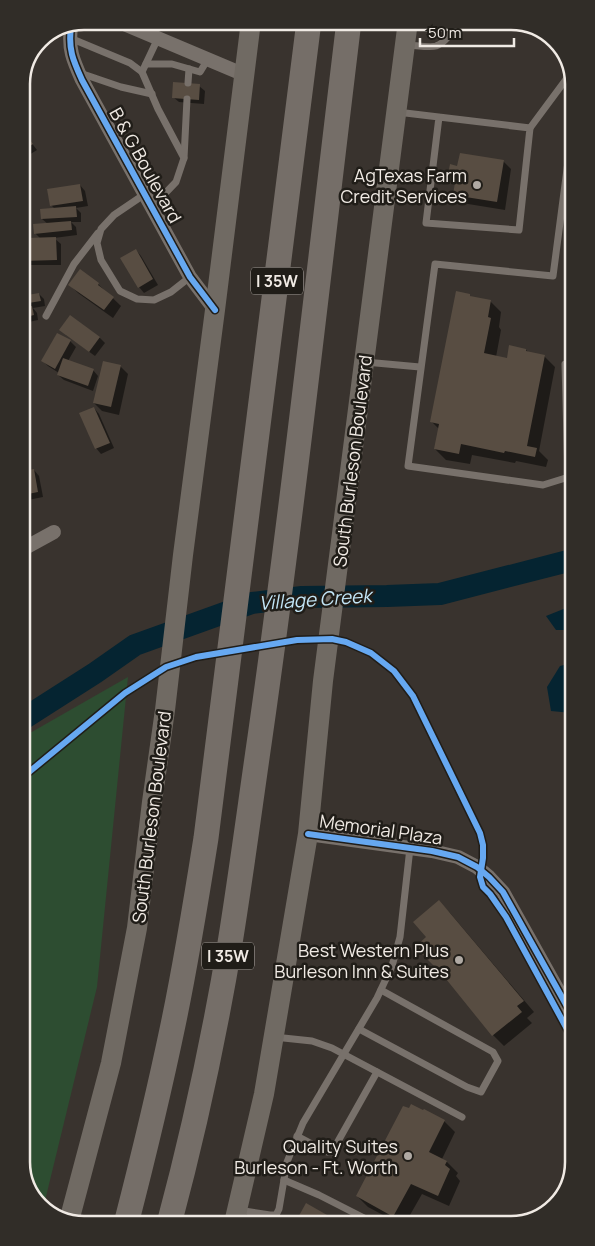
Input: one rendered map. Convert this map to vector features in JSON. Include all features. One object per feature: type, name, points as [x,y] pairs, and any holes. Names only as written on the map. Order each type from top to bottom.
[{"type":"highway","name":"I 35W","points":[[128,1216],[155,1108],[173,1025],[188,950],[206,838],[308,30]]},
{"type":"highway","name":"I 35W","points":[[171,1216],[187,1158],[207,1066],[230,943],[286,538],[348,30]]},
{"type":"main road","name":"South Burleson Boulevard","points":[[71,1214],[111,1063],[137,928],[250,30]]},
{"type":"main road","name":"South Burleson Boulevard","points":[[236,1216],[264,1094],[308,834],[323,681],[407,30]]},
{"type":"street","points":[[139,30],[245,75]]},
{"type":"street","name":"B & G Boulevard","points":[[70,32],[71,54],[79,73],[190,277],[215,310]]},
{"type":"street","points":[[30,545],[54,532]]},
{"type":"street","name":"Memorial Plaza","points":[[308,834],[432,850],[458,857],[477,867],[503,892],[565,1003]]},
{"type":"lane","points":[[405,45],[435,46],[447,38],[453,30]]},
{"type":"lane","points":[[70,32],[130,63],[142,72],[158,109],[184,158]]},
{"type":"lane","points":[[142,72],[158,38]]},
{"type":"lane","points":[[146,64],[172,64],[200,72],[208,59]]},
{"type":"lane","points":[[188,84],[189,69]]},
{"type":"lane","points":[[79,73],[121,87],[152,94]]},
{"type":"lane","points":[[439,117],[426,223],[519,230],[530,128],[565,81]]},
{"type":"lane","points":[[152,207],[176,182],[184,158],[188,99]]},
{"type":"lane","points":[[396,112],[530,128]]},
{"type":"lane","points":[[565,184],[553,276],[435,264],[408,466],[543,485],[565,478]]},
{"type":"lane","points":[[46,316],[74,264],[101,228],[114,215],[145,194]]},
{"type":"lane","points":[[101,228],[97,243],[102,260],[120,291],[137,299],[154,300],[171,292],[190,277]]},
{"type":"lane","points":[[364,362],[420,367]]},
{"type":"lane","points":[[565,364],[565,383]]},
{"type":"lane","points":[[253,1216],[276,1215],[279,1209],[286,1162],[303,1123],[359,1029],[392,966],[400,937],[410,848]]},
{"type":"lane","points":[[359,1029],[467,1087],[481,1092],[498,1061],[493,1052],[381,990]]},
{"type":"lane","points":[[274,1037],[312,1041],[332,1048],[462,1117]]},
{"type":"lane","points":[[297,1136],[327,1152],[332,1152],[377,1072]]},
{"type":"lane","points":[[284,1180],[360,1216]]},
{"type":"green space","points":[[128,677],[97,987],[45,1199],[34,1183],[30,1162],[30,733]]},
{"type":"water","points":[[565,609],[565,630],[556,630],[546,616]]},
{"type":"water","points":[[565,665],[565,712],[551,711],[547,687],[560,666]]},
{"type":"building","points":[[173,82],[200,84],[199,100],[172,98]]},
{"type":"building","name":"AgTexas Farm Credit Services","points":[[460,153],[504,160],[497,202],[453,195],[456,176],[448,175],[450,164],[457,166]]},
{"type":"building","points":[[80,184],[83,201],[50,206],[47,189]]},
{"type":"building","points":[[76,206],[77,217],[41,219],[40,209]]},
{"type":"building","points":[[71,221],[72,230],[34,234],[33,224]]},
{"type":"building","points":[[56,237],[57,260],[30,261],[30,238]]},
{"type":"building","points":[[136,249],[153,279],[138,288],[120,258]]},
{"type":"building","points":[[80,269],[114,297],[104,310],[68,285]]},
{"type":"building","points":[[456,291],[491,300],[488,317],[491,318],[484,353],[507,358],[509,345],[545,355],[527,446],[537,448],[535,457],[461,444],[459,454],[434,449],[439,424],[430,422]]},
{"type":"building","points":[[39,293],[41,301],[30,303],[30,295]]},
{"type":"building","points":[[30,306],[32,306],[34,315],[30,316]]},
{"type":"building","points":[[70,315],[100,337],[89,352],[59,330]]},
{"type":"building","points":[[57,333],[71,340],[55,369],[41,361]]},
{"type":"building","points":[[63,358],[94,369],[88,386],[57,375]]},
{"type":"building","points":[[103,361],[121,365],[111,407],[93,403]]},
{"type":"building","points":[[94,407],[110,443],[95,449],[79,413]]},
{"type":"building","points":[[34,469],[38,492],[30,494],[30,470]]},
{"type":"building","name":"Best Western Plus Burleson Inn & Suites","points":[[439,900],[524,1001],[517,1006],[522,1012],[492,1036],[442,974],[415,947],[426,937],[413,922]]},
{"type":"building","name":"Quality Suites Burleson - Ft. Worth","points":[[411,1104],[445,1120],[429,1152],[447,1161],[445,1165],[450,1169],[438,1196],[411,1184],[394,1215],[390,1215],[356,1196],[403,1106],[409,1108]]},
{"type":"building","points":[[306,1203],[329,1216],[299,1216]]},
{"type":"waterway","name":"Village Creek","points":[[30,715],[135,645],[252,603],[302,597],[440,594],[565,562]]},
{"type":"cycle path","points":[[71,32],[72,54],[82,80],[190,277],[215,310]]},
{"type":"cycle path","points":[[30,771],[125,693],[166,667],[196,657],[297,640],[332,639],[346,642],[371,653],[394,671],[413,696],[480,833],[483,845],[480,877],[483,887],[506,917],[565,1025]]},
{"type":"cycle path","points":[[308,834],[432,851],[458,857],[477,867],[503,892],[565,1003]]},
{"type":"place","name":"AgTexas Farm Credit Services","points":[[477,185]]},
{"type":"place","name":"Best Western Plus Burleson Inn & Suites","points":[[459,960]]},
{"type":"place","name":"Quality Suites Burleson - Ft. Worth","points":[[408,1156]]}]
